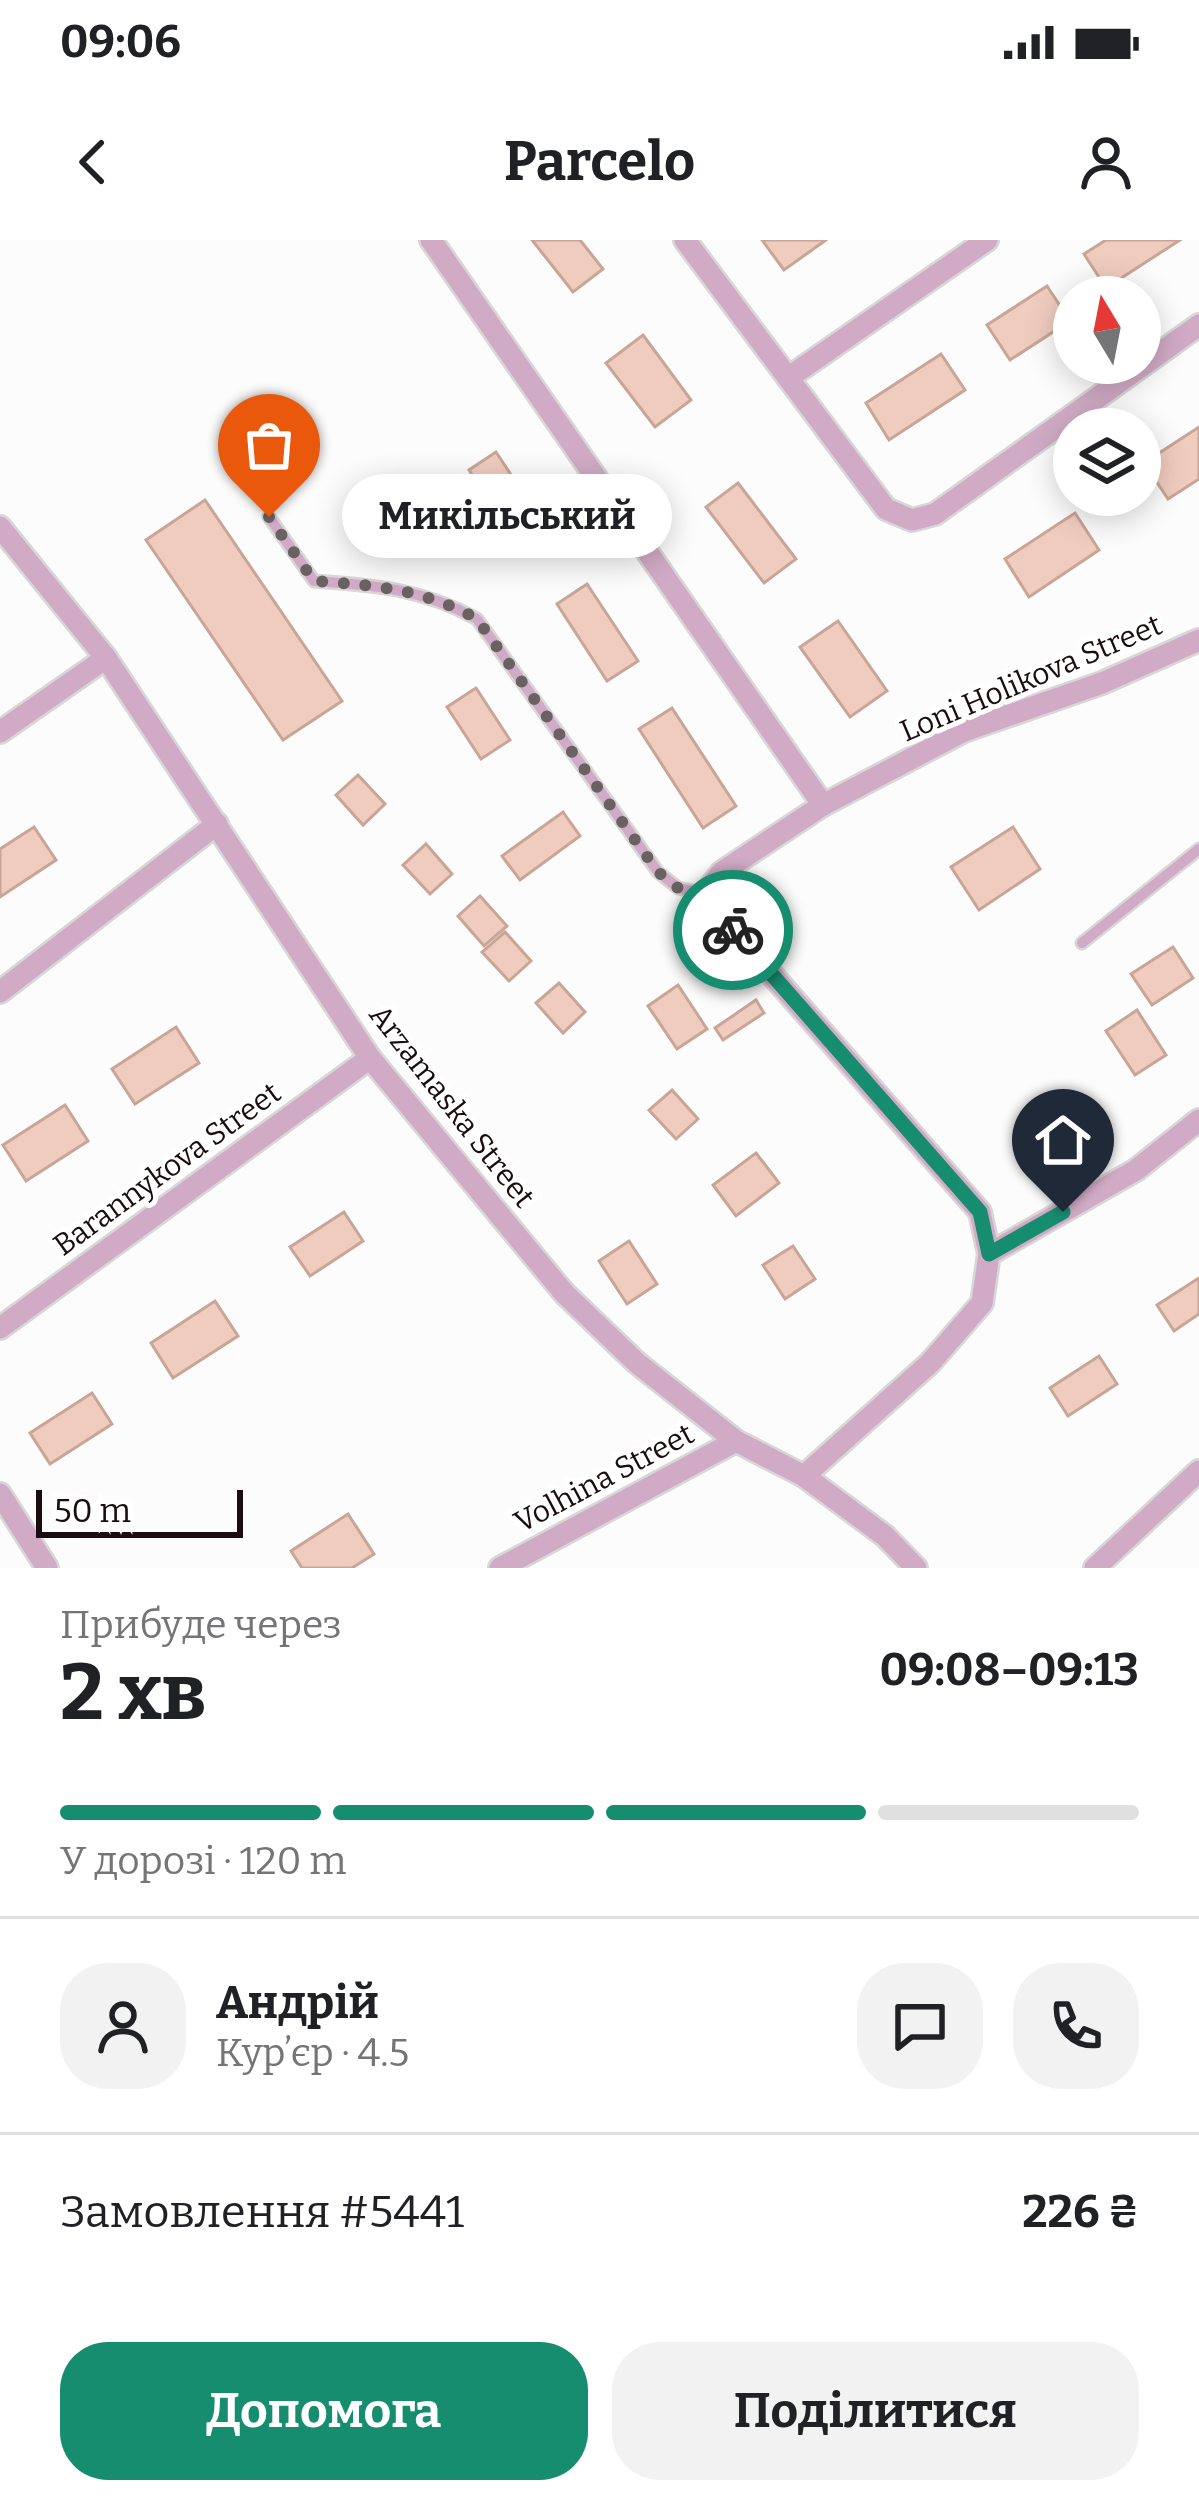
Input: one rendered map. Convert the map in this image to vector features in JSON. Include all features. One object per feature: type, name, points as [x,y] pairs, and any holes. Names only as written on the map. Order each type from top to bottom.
[{"type":"street","points":[[431,240],[823,805]]},
{"type":"street","points":[[685,240],[886,509],[912,520],[934,514],[1199,325]]},
{"type":"street","points":[[788,378],[988,240]]},
{"type":"street","name":"Arzamaska Street","points":[[0,527],[106,658],[370,1058],[564,1293],[638,1363],[736,1441],[804,1476],[885,1536],[916,1568]]},
{"type":"street","name":"Loni Holikova Street","points":[[711,895],[722,872],[823,805],[964,731],[1102,682],[1199,640]]},
{"type":"street","points":[[0,732],[106,658]]},
{"type":"street","points":[[0,992],[217,824]]},
{"type":"street","points":[[711,895],[717,912],[980,1212],[989,1254],[982,1303],[930,1363],[804,1476]]},
{"type":"street","name":"Barannykova Street","points":[[0,1328],[370,1058]]},
{"type":"street","points":[[989,1254],[1136,1170],[1199,1120]]},
{"type":"street","name":"Volhina Street","points":[[500,1568],[736,1441]]},
{"type":"street","points":[[1095,1568],[1199,1472]]},
{"type":"street","points":[[0,1494],[47,1568]]},
{"type":"lane","points":[[269,517],[314,581],[440,598],[477,619],[658,872],[678,888],[711,895]]},
{"type":"lane","points":[[1082,944],[1199,850]]},
{"type":"building","points":[[532,240],[580,240],[603,269],[573,292]]},
{"type":"building","points":[[762,240],[826,240],[784,270]]},
{"type":"building","points":[[1106,240],[1180,240],[1124,276],[1098,276],[1084,254]]},
{"type":"building","points":[[1047,286],[1053,295],[1053,332],[1010,360],[987,325]]},
{"type":"building","points":[[643,335],[691,400],[655,427],[606,363]]},
{"type":"building","points":[[941,354],[965,390],[889,440],[866,403]]},
{"type":"building","points":[[1199,427],[1199,479],[1168,499],[1161,488],[1161,452]]},
{"type":"building","points":[[496,452],[542,522],[514,540],[469,470]]},
{"type":"building","points":[[738,483],[796,559],[764,583],[706,507]]},
{"type":"building","points":[[205,500],[342,701],[283,740],[146,540]]},
{"type":"building","points":[[1070,516],[1077,516],[1099,550],[1029,597],[1005,559]]},
{"type":"building","points":[[587,584],[638,661],[607,681],[557,604]]},
{"type":"building","points":[[838,621],[887,691],[850,717],[800,647]]},
{"type":"building","points":[[476,688],[510,740],[481,759],[447,707]]},
{"type":"building","points":[[672,708],[736,806],[703,828],[639,729]]},
{"type":"building","points":[[358,775],[385,804],[363,825],[336,795]]},
{"type":"building","points":[[563,812],[580,836],[520,880],[502,856]]},
{"type":"building","points":[[34,827],[56,860],[0,897],[0,849]]},
{"type":"building","points":[[1013,827],[1040,869],[979,910],[951,867]]},
{"type":"building","points":[[426,844],[452,874],[430,894],[403,865]]},
{"type":"building","points":[[480,896],[507,926],[484,946],[458,916]]},
{"type":"building","points":[[505,932],[531,961],[509,981],[482,952]]},
{"type":"building","points":[[1173,947],[1193,978],[1152,1005],[1131,974]]},
{"type":"building","points":[[559,983],[585,1012],[563,1033],[536,1003]]},
{"type":"building","points":[[678,985],[707,1029],[677,1049],[648,1006]]},
{"type":"building","points":[[756,1000],[764,1013],[723,1040],[715,1028]]},
{"type":"building","points":[[1137,1010],[1166,1055],[1135,1075],[1106,1031]]},
{"type":"building","points":[[176,1027],[199,1063],[135,1104],[112,1069]]},
{"type":"building","points":[[672,1090],[698,1119],[676,1139],[649,1110]]},
{"type":"building","points":[[65,1105],[88,1141],[26,1181],[3,1145]]},
{"type":"building","points":[[756,1153],[779,1183],[736,1216],[713,1185]]},
{"type":"building","points":[[344,1212],[363,1241],[310,1276],[290,1247]]},
{"type":"building","points":[[629,1241],[657,1284],[627,1304],[599,1261]]},
{"type":"building","points":[[793,1246],[815,1279],[785,1299],[763,1265]]},
{"type":"building","points":[[1199,1278],[1199,1314],[1174,1331],[1157,1305]]},
{"type":"building","points":[[215,1301],[238,1336],[173,1378],[151,1343]]},
{"type":"building","points":[[1099,1356],[1117,1384],[1068,1416],[1050,1388]]},
{"type":"building","points":[[92,1393],[112,1424],[50,1464],[30,1433]]},
{"type":"building","points":[[348,1514],[374,1554],[352,1568],[302,1568],[291,1551]]},
{"type":"way so far","points":[[269,517],[314,581],[440,598],[477,619],[658,872],[678,888],[711,895],[717,912],[733,930]]},
{"type":"place","name":"Микільський","points":[[269,517]]},
{"type":"route","points":[[733,930],[980,1212],[989,1254],[1063,1212]]}]
